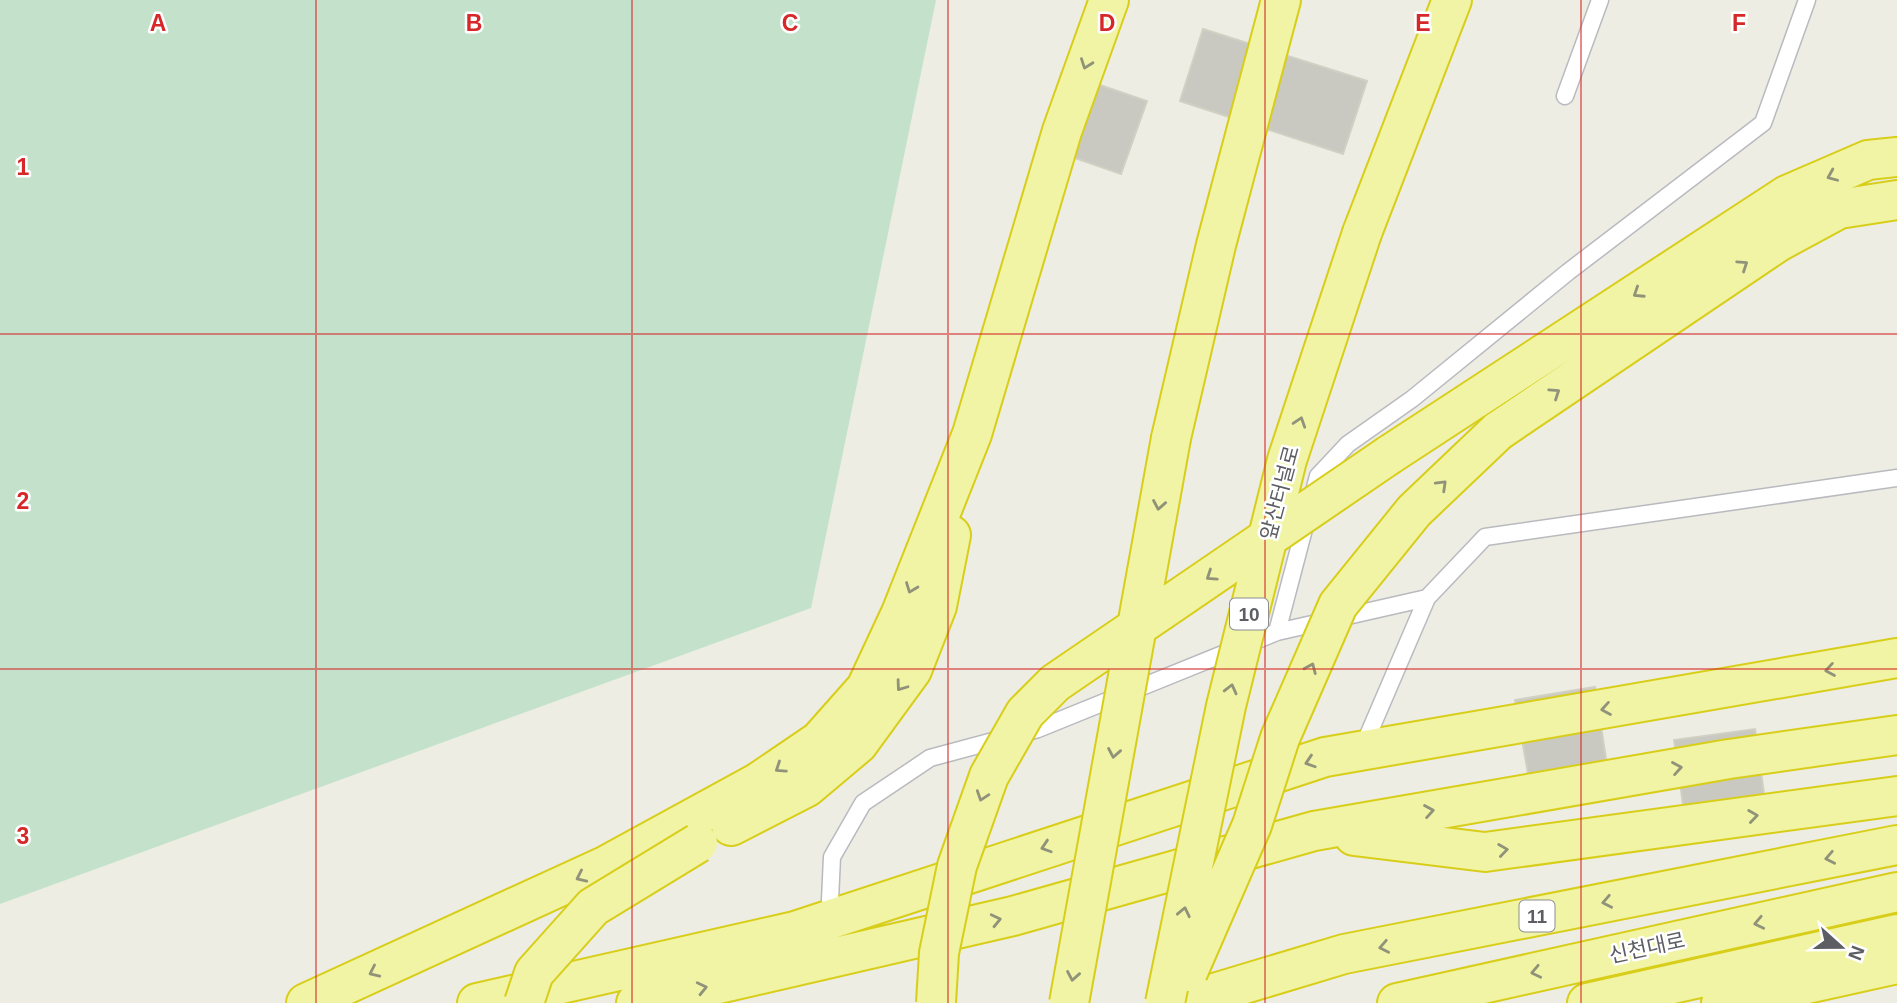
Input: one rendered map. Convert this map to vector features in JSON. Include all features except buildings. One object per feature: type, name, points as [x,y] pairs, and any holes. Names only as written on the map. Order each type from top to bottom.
[{"type":"highway","points":[[306,1003],[607,865],[757,783],[819,741],[866,688],[901,614],[972,434],[1062,131],[1109,0]]},
{"type":"highway","points":[[1069,1003],[1171,438],[1216,245],[1281,0]]},
{"type":"highway","name":"앞산터널로","points":[[1165,1003],[1226,706],[1284,473],[1362,233],[1452,0]]},
{"type":"highway","points":[[936,1003],[939,953],[957,866],[989,776],[1025,713],[1055,683],[1389,455],[1787,195],[1868,160],[1897,157]]},
{"type":"highway","points":[[1175,1003],[1252,825],[1280,738],[1338,605],[1414,511],[1498,431],[1778,242],[1839,209],[1897,200]]},
{"type":"highway","points":[[524,1003],[534,973],[593,907],[698,843],[807,787],[858,744],[912,670],[937,606],[972,434]]},
{"type":"highway","points":[[477,1003],[794,931],[1325,757],[1897,658]]},
{"type":"highway","points":[[636,1003],[1013,916],[1314,831],[1729,759],[1897,735]]},
{"type":"highway","points":[[1314,831],[1485,852],[1897,796]]},
{"type":"highway","name":"11","points":[[1181,1003],[1344,954],[1897,845]]},
{"type":"highway","name":"신천대로","points":[[1396,1003],[1897,892]]},
{"type":"highway","name":"신천대로","points":[[1587,1003],[1897,934]]},
{"type":"highway","points":[[1721,1003],[1897,964]]},
{"type":"lane","points":[[1565,96],[1600,0]]},
{"type":"lane","points":[[1277,632],[1318,476],[1348,444],[1412,399],[1568,272],[1763,123],[1807,0]]},
{"type":"lane","points":[[1361,751],[1427,598],[1485,537],[1897,478]]},
{"type":"lane","points":[[830,900],[832,857],[863,803],[930,758],[1038,729],[1277,632],[1427,598]]},
{"type":"green space","points":[[0,0],[936,0],[811,608],[0,904]]}]
